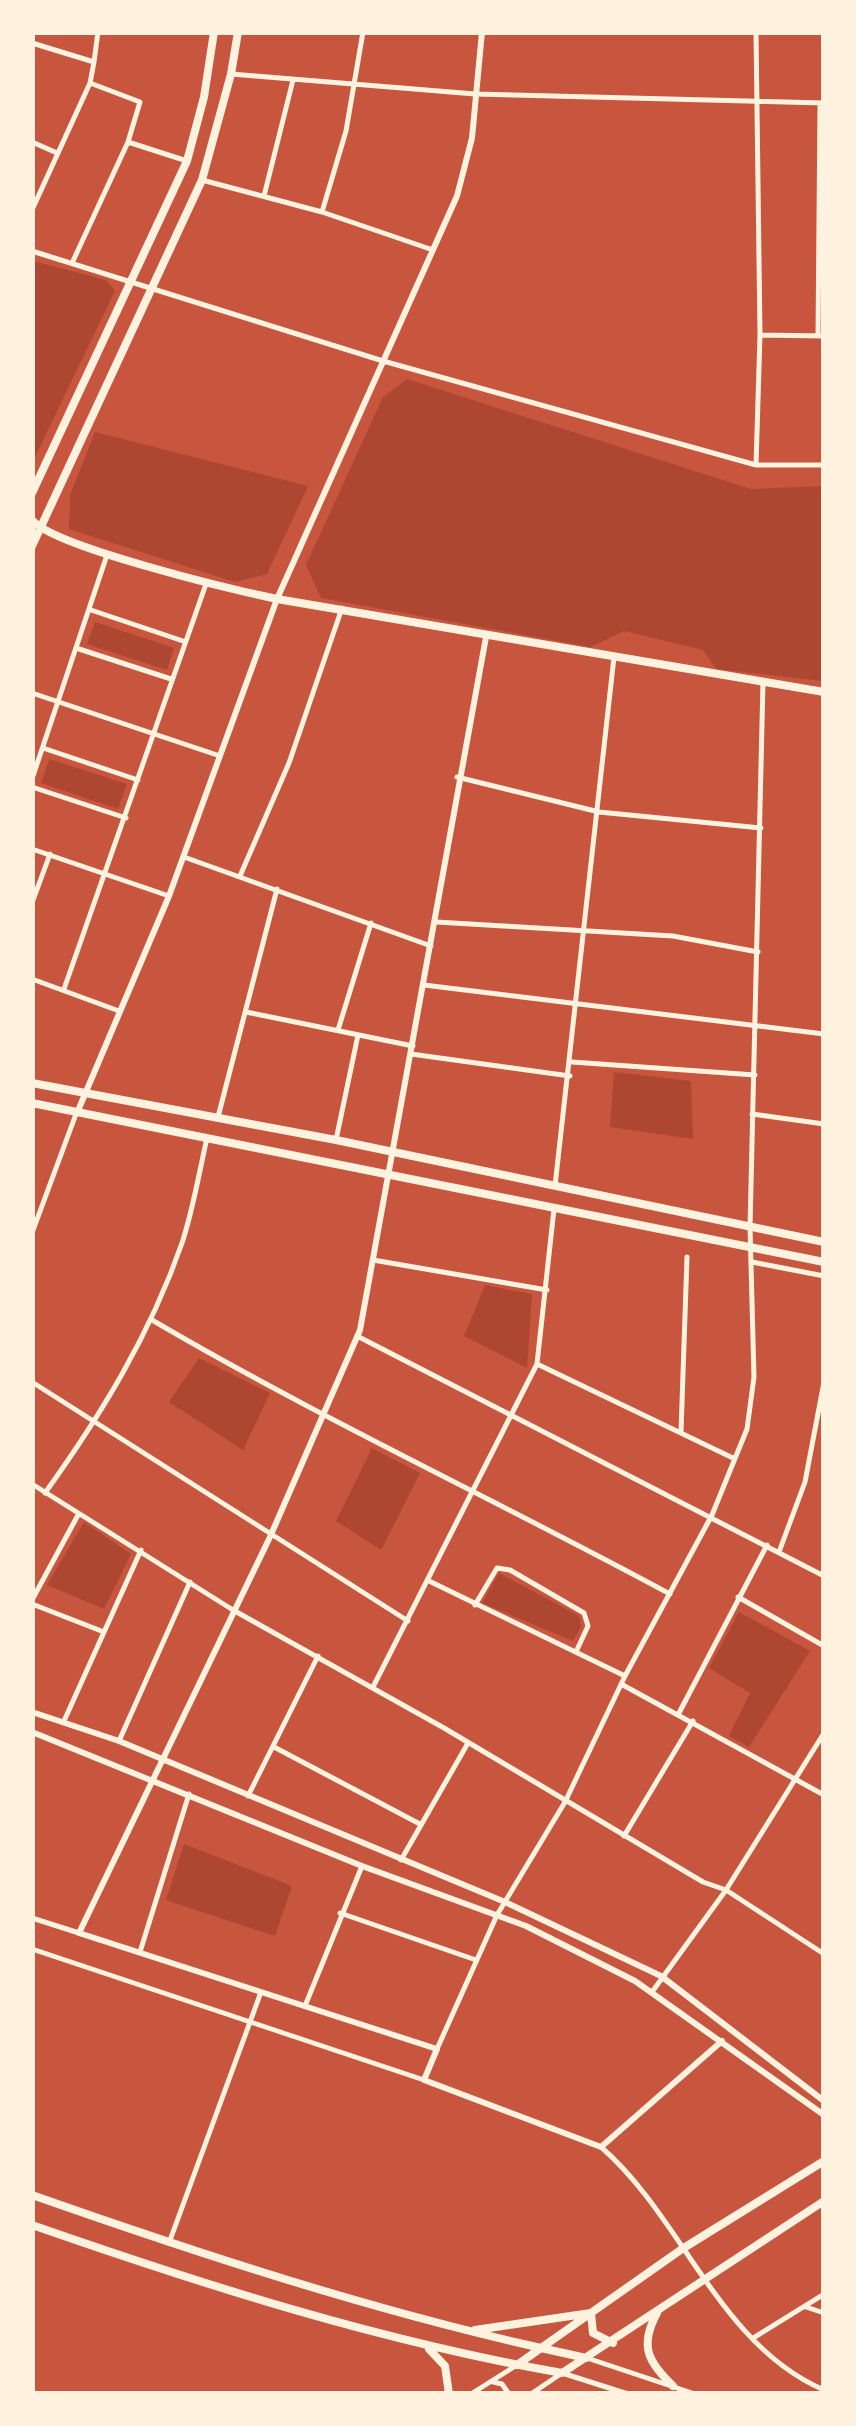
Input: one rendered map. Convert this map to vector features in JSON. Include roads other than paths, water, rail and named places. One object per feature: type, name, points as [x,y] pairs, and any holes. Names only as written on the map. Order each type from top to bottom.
[{"type":"main road","points":[[32,493],[187,161],[204,97],[214,32]]},
{"type":"main road","points":[[32,546],[202,180],[231,74],[238,32]]},
{"type":"main road","points":[[32,520],[40,530],[108,553],[206,584],[277,600],[824,692]]},
{"type":"main road","points":[[32,1082],[336,1140],[824,1242]]},
{"type":"main road","points":[[32,1103],[824,1262]]},
{"type":"main road","points":[[517,2365],[682,2249],[824,2161]]},
{"type":"main road","points":[[32,2195],[169,2243],[468,2330],[587,2358]]},
{"type":"main road","points":[[32,2225],[188,2280],[425,2346],[562,2373],[824,2200]]},
{"type":"main road","points":[[658,2310],[647,2334],[646,2351],[655,2368],[673,2386]]},
{"type":"main road","points":[[468,2330],[590,2313]]},
{"type":"main road","points":[[590,2313],[593,2334],[612,2343]]},
{"type":"main road","points":[[425,2346],[445,2366],[449,2394]]},
{"type":"street","points":[[32,210],[90,83],[98,32]]},
{"type":"street","points":[[322,212],[355,84],[363,32]]},
{"type":"street","points":[[32,1233],[76,1114],[169,896],[277,600],[457,196],[472,138],[482,32]]},
{"type":"street","points":[[756,32],[760,335],[756,466]]},
{"type":"street","points":[[32,44],[94,62]]},
{"type":"street","points":[[231,74],[475,94],[822,103],[821,336],[760,335]]},
{"type":"street","points":[[264,196],[293,80]]},
{"type":"street","points":[[73,261],[128,142],[140,102],[90,83]]},
{"type":"street","points":[[32,142],[58,153]]},
{"type":"street","points":[[128,142],[187,161]]},
{"type":"street","points":[[202,180],[322,212],[434,250]]},
{"type":"street","points":[[32,251],[383,360],[756,466],[824,464]]},
{"type":"street","points":[[108,553],[32,783],[126,818]]},
{"type":"street","points":[[64,989],[206,584]]},
{"type":"street","points":[[240,876],[289,763],[342,608]]},
{"type":"street","points":[[91,610],[183,641]]},
{"type":"street","points":[[78,1933],[270,1537],[357,1336],[436,922],[457,777],[486,637]]},
{"type":"street","points":[[79,648],[172,679]]},
{"type":"street","points":[[555,1186],[572,1062],[574,1006],[614,657]]},
{"type":"street","points":[[424,2080],[497,1915],[566,1802],[625,1676],[712,1515],[746,1429],[754,1377],[750,1227],[763,682]]},
{"type":"street","points":[[32,692],[220,756]]},
{"type":"street","points":[[43,748],[138,780]]},
{"type":"street","points":[[457,777],[599,812],[761,828]]},
{"type":"street","points":[[32,849],[169,896]]},
{"type":"street","points":[[32,903],[50,854]]},
{"type":"street","points":[[184,857],[431,946]]},
{"type":"street","points":[[217,1120],[277,888]]},
{"type":"street","points":[[436,922],[697,938],[758,952]]},
{"type":"street","points":[[338,1030],[371,924]]},
{"type":"street","points":[[32,979],[122,1012]]},
{"type":"street","points":[[424,984],[574,1006],[824,1034]]},
{"type":"street","points":[[246,1012],[358,1034],[412,1050],[570,1076]]},
{"type":"street","points":[[336,1140],[358,1034]]},
{"type":"street","points":[[572,1062],[755,1076]]},
{"type":"street","points":[[752,1114],[824,1124]]},
{"type":"street","points":[[45,1493],[94,1424],[152,1320],[183,1240],[208,1138]]},
{"type":"street","points":[[373,1688],[537,1364],[554,1206]]},
{"type":"street","points":[[681,1432],[687,1257]]},
{"type":"street","points":[[373,1260],[547,1290]]},
{"type":"street","points":[[752,1262],[824,1276]]},
{"type":"street","points":[[152,1320],[324,1416],[472,1488],[670,1594]]},
{"type":"street","points":[[357,1336],[712,1515],[824,1576]]},
{"type":"street","points":[[537,1364],[735,1459]]},
{"type":"street","points":[[32,1382],[408,1622]]},
{"type":"street","points":[[778,1552],[805,1482],[824,1382]]},
{"type":"street","points":[[32,1484],[233,1610],[624,1836],[726,1890],[824,1954]]},
{"type":"street","points":[[78,1515],[32,1602],[104,1632]]},
{"type":"street","points":[[679,1713],[767,1545]]},
{"type":"street","points":[[64,1720],[142,1550]]},
{"type":"street","points":[[475,1604],[492,1572],[510,1570],[584,1612],[588,1626],[576,1652]]},
{"type":"street","points":[[119,1740],[190,1582]]},
{"type":"street","points":[[429,1582],[625,1676]]},
{"type":"street","points":[[738,1598],[824,1646]]},
{"type":"street","points":[[248,1796],[318,1656]]},
{"type":"street","points":[[621,1684],[824,1795]]},
{"type":"street","points":[[32,1712],[64,1720],[162,1758],[505,1902],[661,1976],[824,2101]]},
{"type":"street","points":[[624,1836],[693,1721]]},
{"type":"street","points":[[32,1746],[35,1733],[362,1866],[497,1915],[652,1992],[824,2115]]},
{"type":"street","points":[[652,1992],[726,1890],[824,1733]]},
{"type":"street","points":[[401,1860],[418,1824],[468,1743]]},
{"type":"street","points":[[274,1747],[418,1824]]},
{"type":"street","points":[[140,1952],[189,1794]]},
{"type":"street","points":[[305,2006],[362,1866]]},
{"type":"street","points":[[340,1913],[476,1960]]},
{"type":"street","points":[[32,1918],[437,2049]]},
{"type":"street","points":[[32,1949],[424,2080],[602,2147],[625,2168],[682,2249],[774,2362],[824,2390]]},
{"type":"street","points":[[169,2243],[261,1992]]},
{"type":"street","points":[[602,2147],[722,2041]]},
{"type":"street","points":[[754,2338],[824,2294]]},
{"type":"street","points":[[806,2306],[824,2312]]},
{"type":"street","points":[[587,2358],[696,2394]]},
{"type":"street","points":[[471,2394],[517,2365]]},
{"type":"street","points":[[531,2394],[562,2373],[628,2394]]},
{"type":"street","points":[[490,2382],[502,2384],[509,2394]]}]
